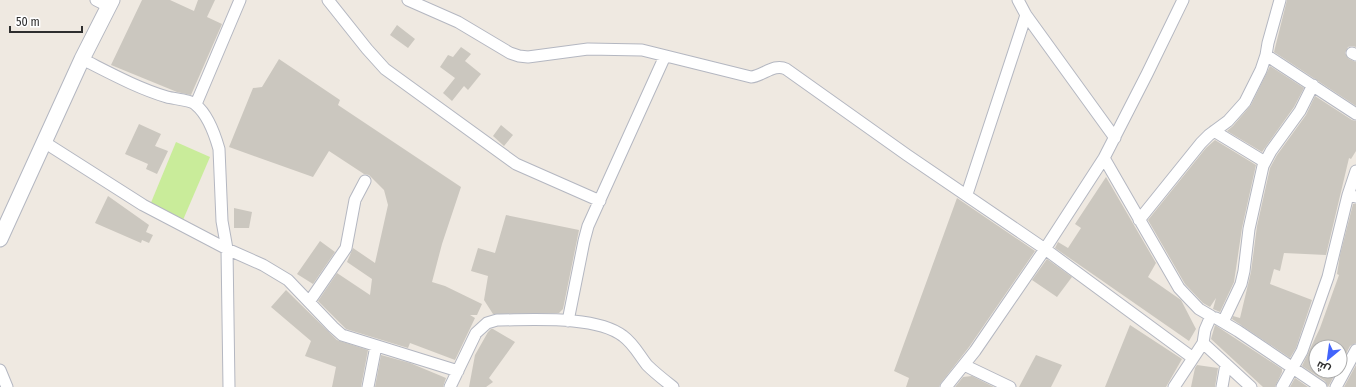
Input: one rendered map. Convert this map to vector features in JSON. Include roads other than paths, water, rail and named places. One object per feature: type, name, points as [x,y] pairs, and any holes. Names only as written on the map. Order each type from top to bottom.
[{"type":"street","points":[[196,104],[240,0]]},
{"type":"street","points":[[328,0],[385,69],[516,164],[600,201]]},
{"type":"street","points":[[408,0],[458,22],[510,53],[519,56],[528,57],[588,49],[642,50],[751,77],[755,77],[777,67],[786,69],[907,155],[967,194],[1045,249],[1193,358]]},
{"type":"street","points":[[1018,0],[1026,15],[1115,138]]},
{"type":"street","points":[[946,387],[975,351],[1045,249],[1104,158],[1183,0]]},
{"type":"street","points":[[1140,220],[1201,143],[1228,121],[1245,102],[1261,70],[1280,0]]},
{"type":"street","points":[[0,239],[82,59],[105,2]]},
{"type":"street","points":[[967,194],[1026,15]]},
{"type":"street","points":[[1266,55],[1356,114]]},
{"type":"street","points":[[568,321],[588,226],[665,56]]},
{"type":"street","points":[[82,59],[136,85],[167,97],[196,104],[216,138],[219,149],[222,221],[227,250],[229,387]]},
{"type":"street","points":[[1222,322],[1240,284],[1244,271],[1249,228],[1265,162],[1271,151],[1300,111],[1313,85]]},
{"type":"street","points":[[1214,132],[1265,162]]},
{"type":"street","points":[[44,142],[142,205],[227,250],[263,265],[288,280],[338,332],[376,346],[458,371]]},
{"type":"street","points":[[1104,158],[1179,288],[1199,309],[1222,322],[1321,387]]},
{"type":"street","points":[[1282,387],[1302,351],[1328,277],[1352,196],[1356,170]]},
{"type":"street","points":[[309,302],[346,248],[355,200],[365,181]]},
{"type":"street","points":[[1174,387],[1203,343],[1205,330],[1211,316]]},
{"type":"street","points":[[450,387],[476,333],[487,323],[497,320],[568,321],[604,326],[622,335],[633,344],[647,364],[673,387]]},
{"type":"street","points":[[1203,343],[1251,387]]},
{"type":"street","points":[[368,387],[376,346]]},
{"type":"street","points":[[1336,387],[1356,350]]},
{"type":"street","points":[[1222,387],[1226,364]]},
{"type":"street","points":[[964,365],[1010,387]]},
{"type":"street","points":[[0,370],[7,387]]}]
